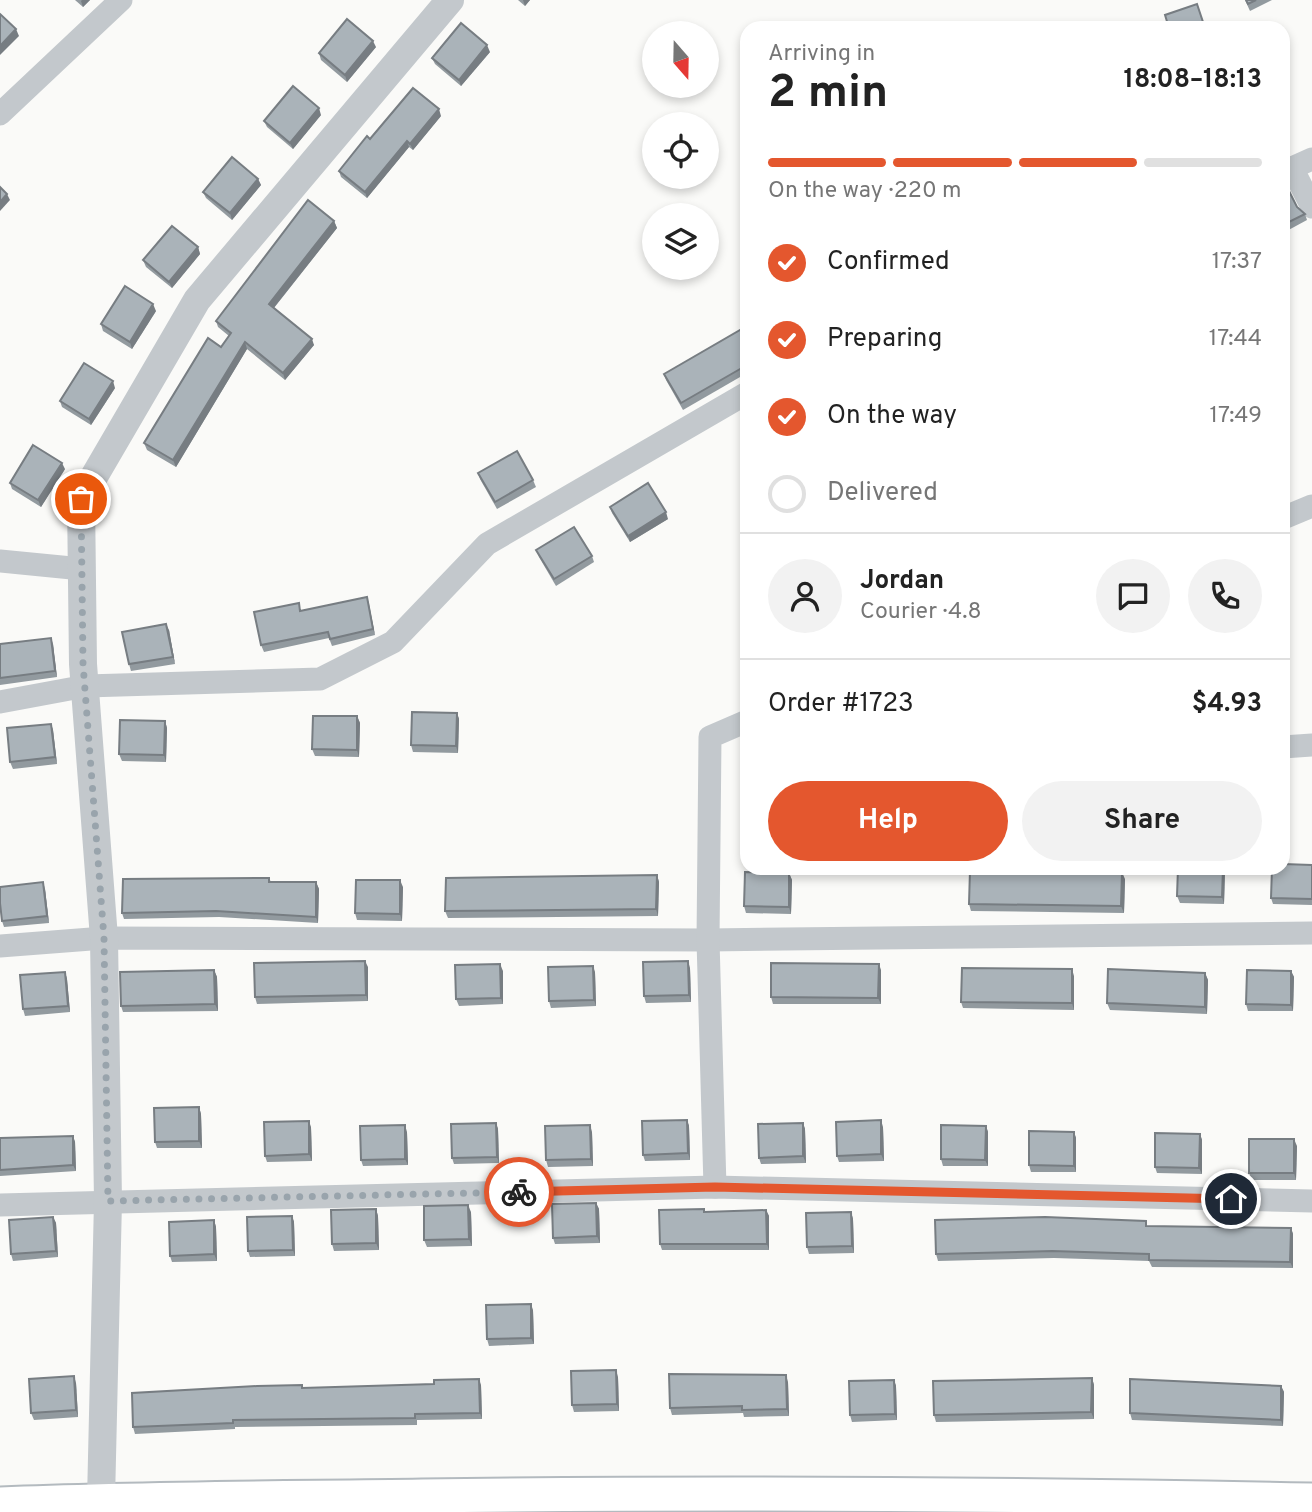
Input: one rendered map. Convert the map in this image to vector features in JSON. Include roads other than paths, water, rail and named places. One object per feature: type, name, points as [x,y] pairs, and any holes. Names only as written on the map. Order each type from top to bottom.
[{"type":"main road","points":[[0,1504],[101,1500],[996,1493],[1312,1500]]},
{"type":"street","points":[[0,114],[121,0]]},
{"type":"street","points":[[101,1500],[108,1201],[104,938],[86,686],[81,499],[197,300],[450,0]]},
{"type":"street","points":[[1295,166],[1312,207]]},
{"type":"street","points":[[0,702],[86,686],[320,679],[393,642],[486,544],[740,397]]},
{"type":"street","points":[[1290,514],[1312,506]]},
{"type":"street","points":[[0,561],[82,569]]},
{"type":"street","points":[[715,1187],[708,940],[710,737],[740,724]]},
{"type":"street","points":[[1290,747],[1312,745]]},
{"type":"street","points":[[0,946],[104,938],[708,940],[1312,933]]},
{"type":"street","points":[[0,1205],[715,1187],[1312,1201]]}]
